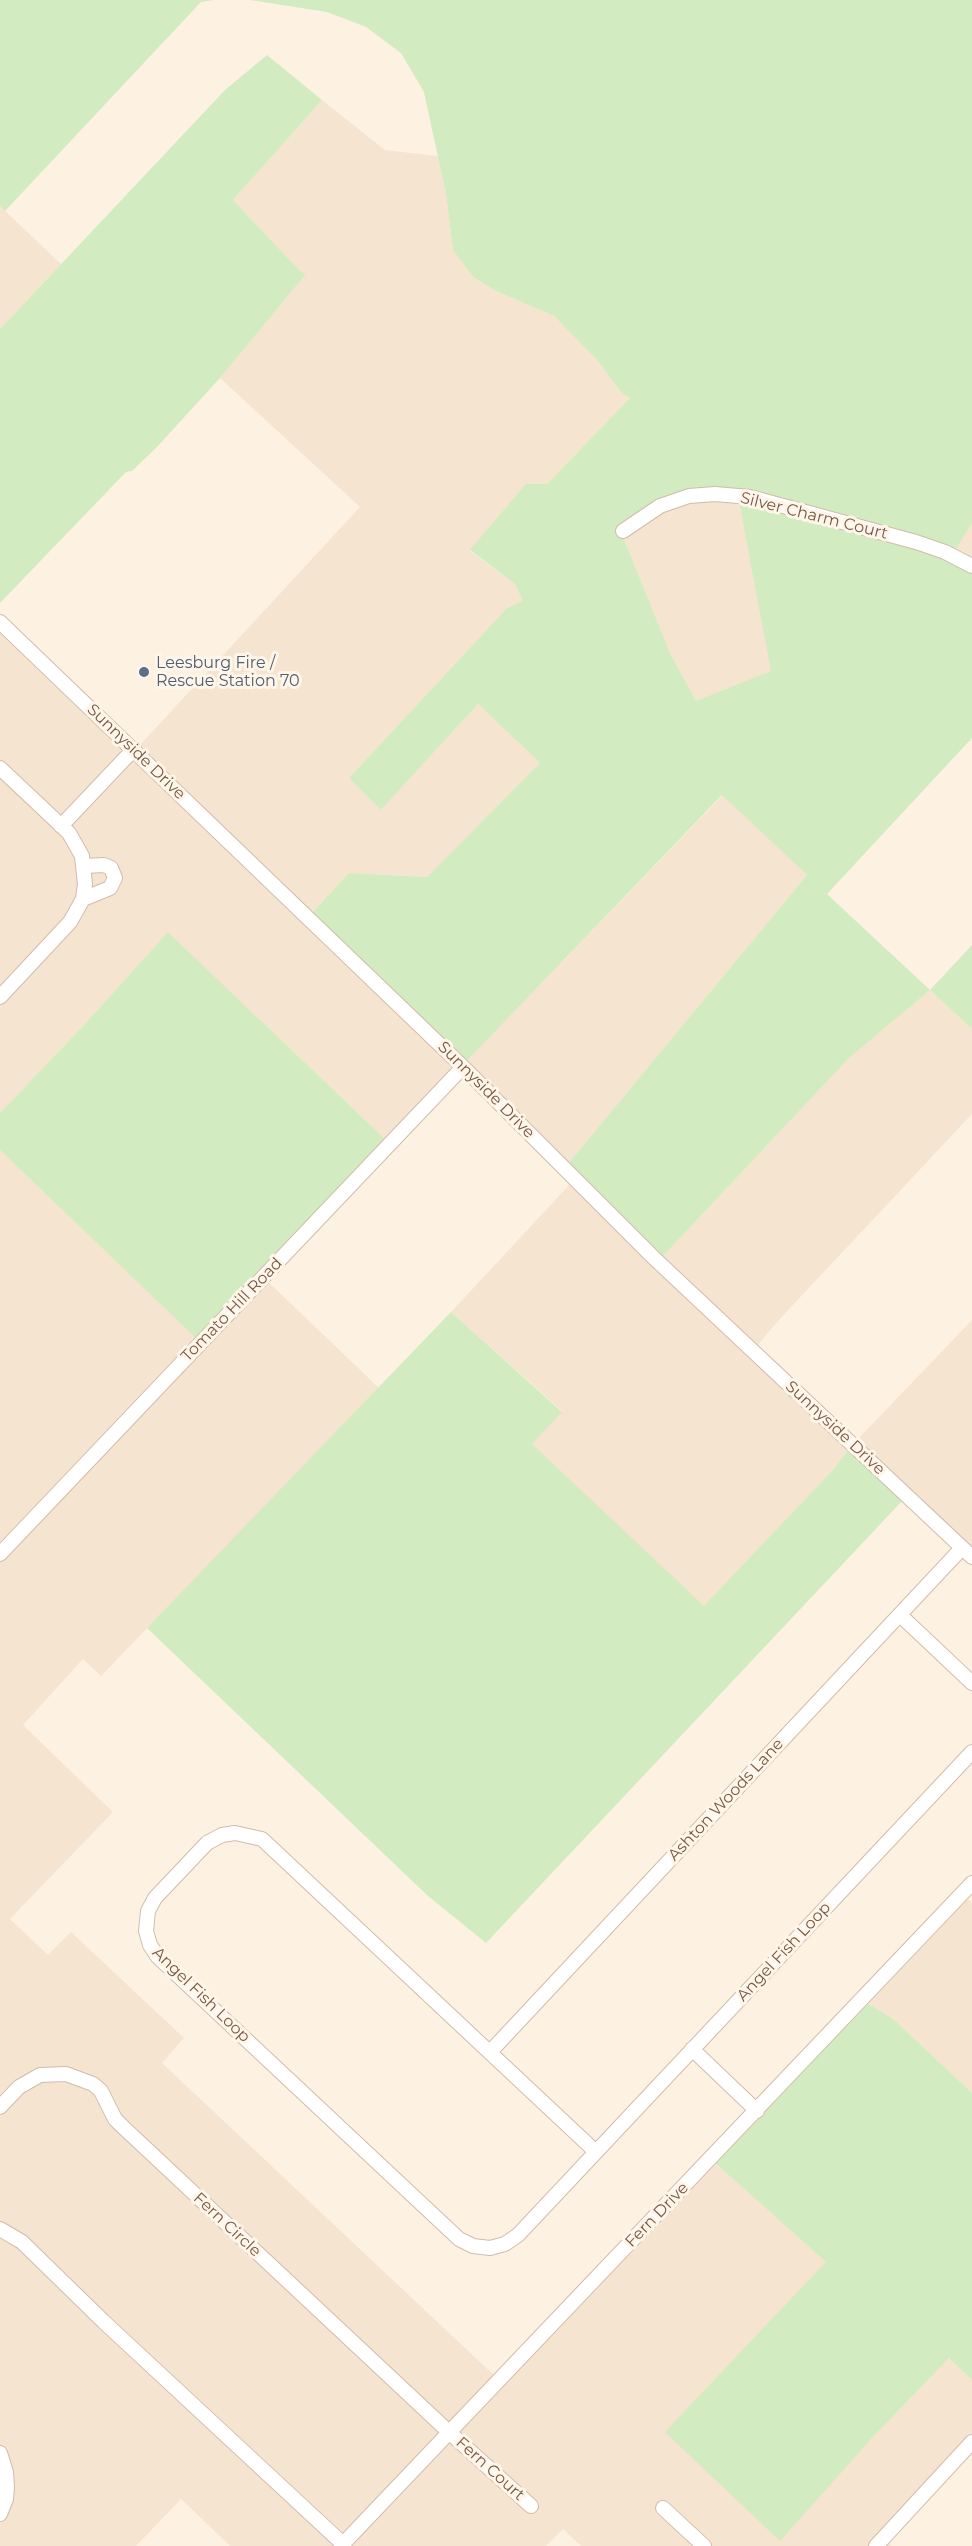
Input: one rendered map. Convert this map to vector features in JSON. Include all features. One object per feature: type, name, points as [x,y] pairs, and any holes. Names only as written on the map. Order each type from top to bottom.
[{"type":"street","name":"Silver Charm Court","points":[[623,531],[660,506],[689,496],[715,494],[750,497],[916,542],[945,552],[972,566]]},
{"type":"street","name":"Sunnyside Drive","points":[[0,622],[463,1067],[654,1258],[967,1552]]},
{"type":"street","points":[[61,826],[134,749]]},
{"type":"street","points":[[0,997],[70,922],[83,898],[85,884],[85,866],[76,844],[61,826],[2,772]]},
{"type":"street","points":[[83,898],[110,888],[116,878],[111,868],[104,865],[85,866]]},
{"type":"street","name":"Tomato Hill Road","points":[[0,1554],[463,1067]]},
{"type":"street","name":"Ashton Woods Lane","points":[[490,2052],[900,1615],[967,1552]]},
{"type":"street","points":[[900,1615],[972,1683]]},
{"type":"street","name":"Angel Fish Loop","points":[[596,2152],[262,1839],[235,1833],[222,1835],[207,1843],[155,1898],[148,1911],[146,1931],[150,1945],[158,1957],[459,2239],[474,2246],[490,2248],[505,2244],[518,2235],[972,1752]]},
{"type":"street","name":"Fern Drive","points":[[342,2545],[972,1883]]},
{"type":"street","points":[[692,2049],[757,2111]]},
{"type":"street","name":"Fern Circle","points":[[0,2107],[19,2087],[40,2075],[66,2074],[93,2084],[101,2091],[115,2119],[123,2127],[450,2433]]},
{"type":"street","points":[[0,2229],[22,2242],[34,2253],[104,2322],[342,2545]]},
{"type":"street","name":"Fern Court","points":[[450,2433],[531,2506]]},
{"type":"street","points":[[876,2546],[972,2442]]},
{"type":"street","points":[[0,2453],[6,2472],[7,2487],[6,2499],[0,2514]]},
{"type":"street","points":[[663,2508],[704,2546]]},
{"type":"shaded area","points":[[322,100],[385,150],[438,156],[446,194],[453,250],[473,277],[496,291],[554,316],[597,360],[621,392],[630,398],[547,484],[470,551],[515,584],[524,601],[507,608],[349,778],[381,810],[478,704],[540,763],[427,877],[349,873],[312,913],[139,746],[360,507],[220,378],[306,274],[300,271],[233,200]]},
{"type":"shaded area","points":[[0,206],[61,264],[0,329]]},
{"type":"shaded area","points":[[693,496],[738,496],[772,671],[696,701],[670,653],[621,532]]},
{"type":"shaded area","points":[[972,523],[972,567],[951,555]]},
{"type":"shaded area","points":[[0,630],[458,1070],[388,1142],[168,932],[0,1113]]},
{"type":"shaded area","points":[[723,795],[807,875],[568,1164],[466,1062]]},
{"type":"shaded area","points":[[930,990],[972,1029],[972,1114],[757,1346],[662,1257],[849,1058]]},
{"type":"shaded area","points":[[0,1150],[197,1338],[260,1274],[379,1388],[101,1676],[83,1659],[23,1725],[113,1812],[10,1919],[48,1955],[71,1932],[184,2038],[162,2063],[497,2378],[715,2163],[826,2262],[871,2439],[949,2358],[972,2380],[972,2441],[883,2538],[892,2546],[581,2546],[563,2529],[546,2546],[230,2546],[181,2499],[136,2546],[0,2546]]},
{"type":"shaded area","points":[[571,1183],[849,1449],[832,1471],[704,1607],[531,1444],[562,1411],[451,1312]]},
{"type":"shaded area","points":[[972,1320],[972,1549],[857,1440]]},
{"type":"shaded area","points":[[962,1893],[972,1903],[972,2093],[892,2018],[862,2000]]},
{"type":"green space","points":[[0,0],[214,0],[201,2],[5,211],[0,206]]},
{"type":"green space","points":[[250,0],[972,0],[972,523],[952,555],[972,567],[972,738],[827,894],[930,990],[849,1058],[662,1257],[568,1164],[807,875],[722,795],[466,1062],[312,913],[349,873],[427,877],[540,763],[478,704],[381,810],[349,778],[507,608],[523,601],[515,584],[470,550],[526,484],[547,484],[630,398],[621,392],[597,360],[554,316],[496,291],[473,277],[453,250],[446,194],[424,92],[401,53],[366,27],[327,12]],"holes":[[[693,496],[738,496],[771,671],[696,701],[670,653],[621,532]]]},
{"type":"green space","points":[[267,55],[322,100],[233,200],[300,271],[306,274],[220,378],[157,447],[132,471],[126,472],[0,603],[0,329],[225,90]]},
{"type":"green space","points":[[168,932],[388,1142],[197,1339],[0,1150],[0,1113]]},
{"type":"green space","points":[[972,945],[972,1029],[930,990]]},
{"type":"green space","points":[[451,1312],[562,1412],[532,1444],[704,1606],[832,1471],[849,1449],[903,1500],[486,1943],[428,1896],[147,1628]]},
{"type":"green space","points":[[862,2000],[892,2018],[972,2093],[972,2380],[949,2358],[871,2439],[780,2541],[665,2432],[826,2262],[714,2162]]},
{"type":"place","name":"Leesburg Fire / Rescue Station 70","points":[[144,672]]}]
